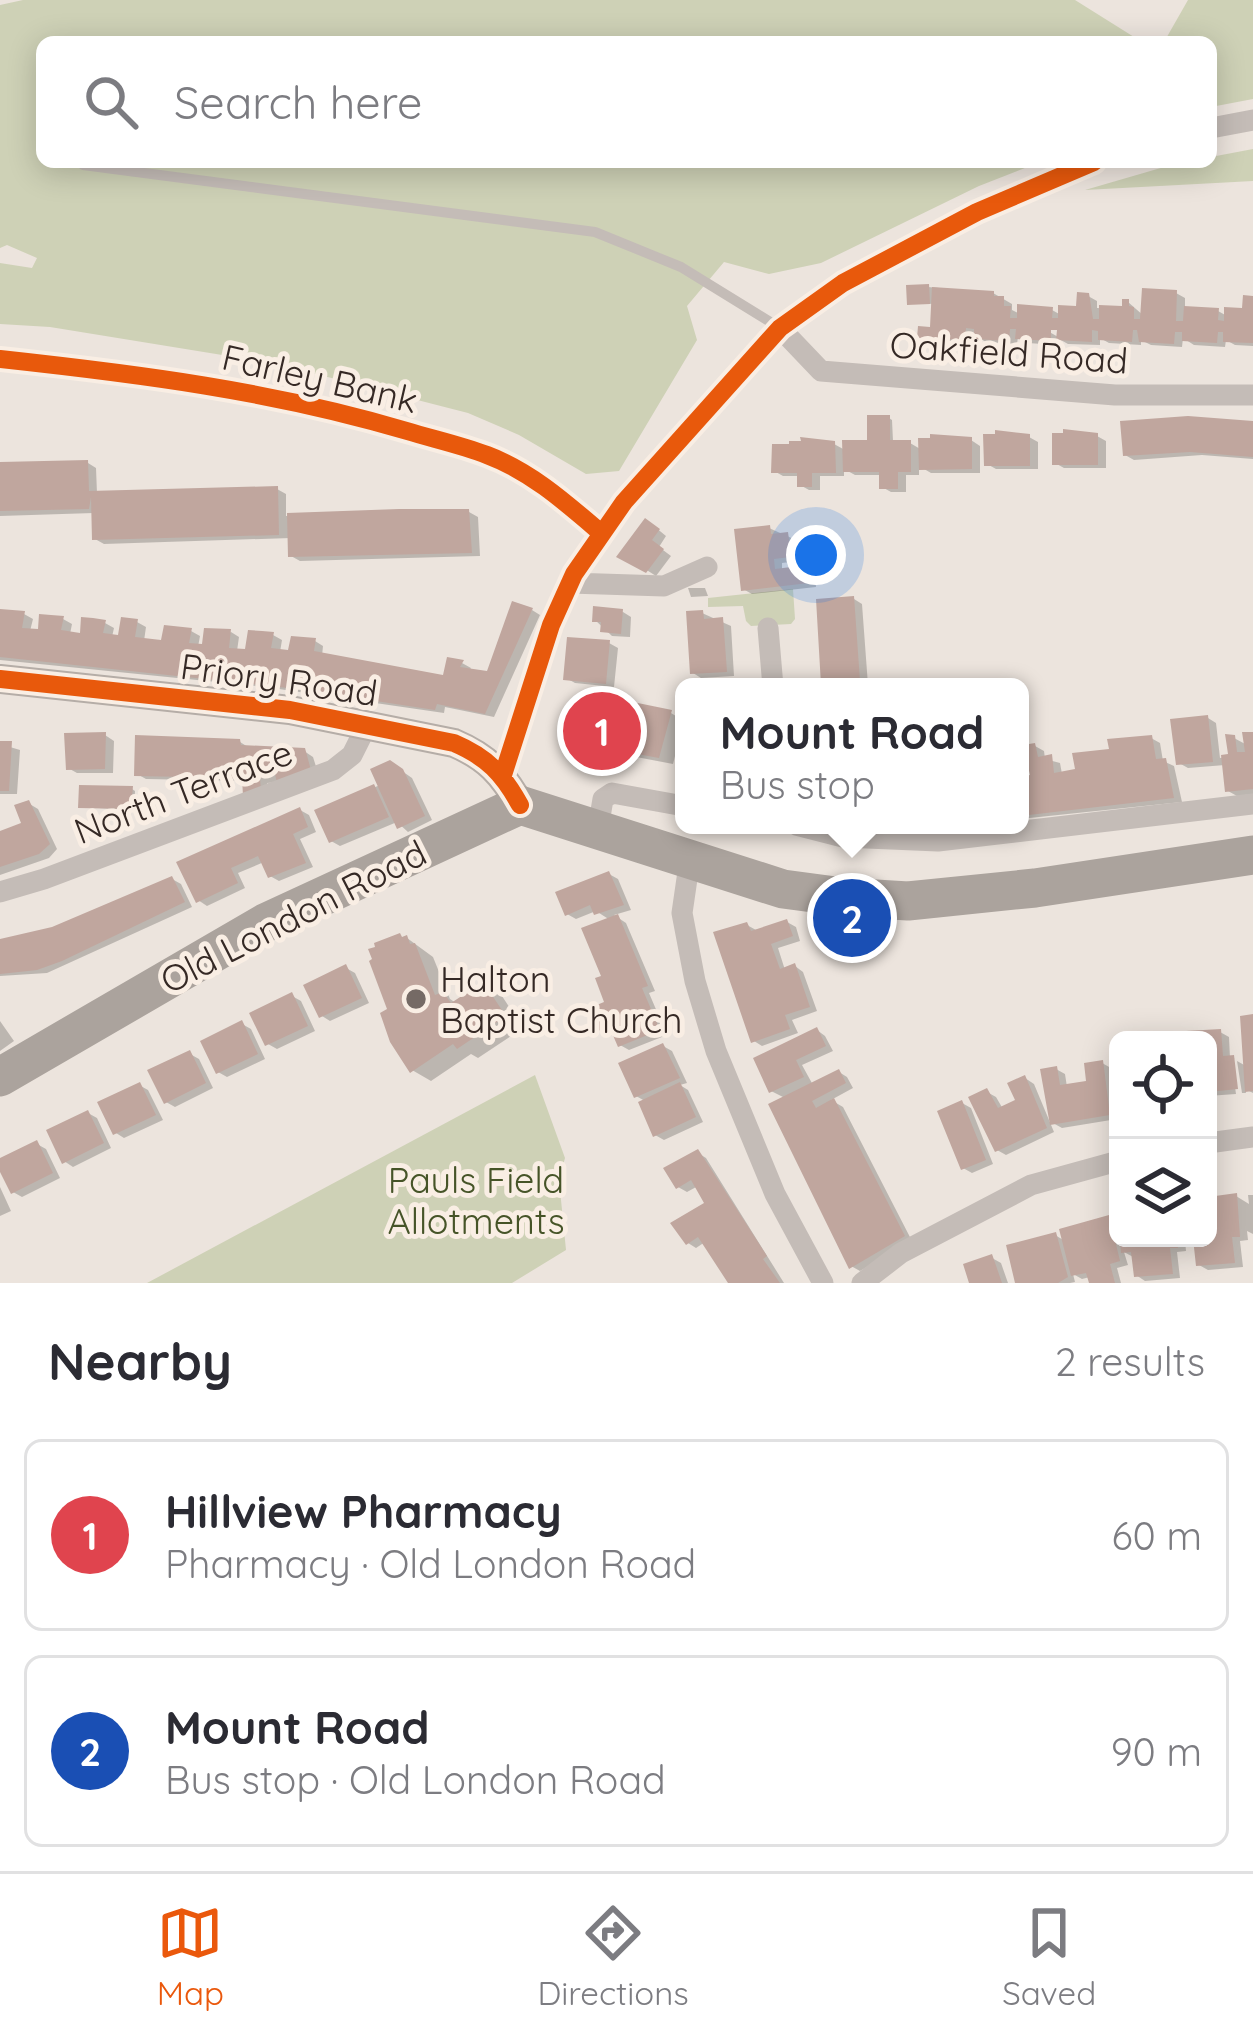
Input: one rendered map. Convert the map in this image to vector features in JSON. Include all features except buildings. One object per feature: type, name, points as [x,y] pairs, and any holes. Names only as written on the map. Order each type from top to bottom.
[{"type":"highway","points":[[512,790],[598,830],[783,889],[908,902],[1253,855]]},
{"type":"highway","name":"Old London Road","points":[[0,1077],[265,923],[512,790]]},
{"type":"street","points":[[1217,127],[1253,120]]},
{"type":"street","points":[[512,790],[537,663],[570,583],[600,532],[780,328],[843,283],[977,212],[1080,168]]},
{"type":"street","name":"Oakfield Road","points":[[780,328],[821,371],[1115,394],[1253,394]]},
{"type":"street","name":"Farley Bank","points":[[0,359],[158,376],[289,399],[377,422],[489,455],[550,489],[600,532]]},
{"type":"street","points":[[570,583],[664,586],[707,567]]},
{"type":"street","points":[[768,628],[772,678]]},
{"type":"street","name":"Priory Road","points":[[0,679],[199,699],[368,723],[472,751],[512,790]]},
{"type":"street","name":"North Terrace","points":[[0,892],[333,770],[352,755],[368,723]]},
{"type":"street","points":[[598,830],[603,800],[612,793],[675,804]]},
{"type":"street","points":[[1029,830],[1253,804]]},
{"type":"street","points":[[831,834],[938,841],[998,834]]},
{"type":"street","points":[[690,858],[682,913],[716,1052],[776,1194],[823,1283]]},
{"type":"street","points":[[1217,1142],[1253,1137]]},
{"type":"street","points":[[862,1283],[901,1253],[1030,1185],[1109,1163]]},
{"type":"lane","points":[[99,168],[595,232],[682,267],[780,328]]},
{"type":"green space","points":[[23,0],[1075,0],[1132,36],[36,36],[36,168],[1025,168],[821,263],[769,274],[724,262],[687,306],[697,340],[619,471],[586,474],[519,435],[468,413],[277,364],[50,327],[0,324],[0,263],[32,268],[37,258],[7,245],[0,248],[0,5]]},
{"type":"green space","points":[[1188,0],[1253,0],[1253,99],[1217,106],[1217,36],[1167,36]]},
{"type":"green space","points":[[1253,149],[1253,181],[1085,190],[1161,168],[1217,168],[1217,156]]},
{"type":"green space","points":[[793,589],[795,619],[791,624],[751,626],[743,606],[708,607],[708,598]]},
{"type":"green space","name":"Pauls Field Allotments","points":[[535,1075],[565,1158],[559,1180],[566,1250],[512,1283],[147,1283]]},
{"type":"cycle path","points":[[503,775],[551,625],[574,574],[624,502],[780,328],[843,283],[977,212],[1080,168]]},
{"type":"cycle path","points":[[0,359],[256,395],[457,445],[518,470],[600,532]]},
{"type":"cycle path","points":[[0,679],[290,710],[454,743],[493,768],[520,805]]},
{"type":"place","name":"Hillview Pharmacy","points":[[602,731]]},
{"type":"place","name":"Mount Road","points":[[852,918]]},
{"type":"place","name":"Halton Baptist Church","points":[[416,999]]}]
